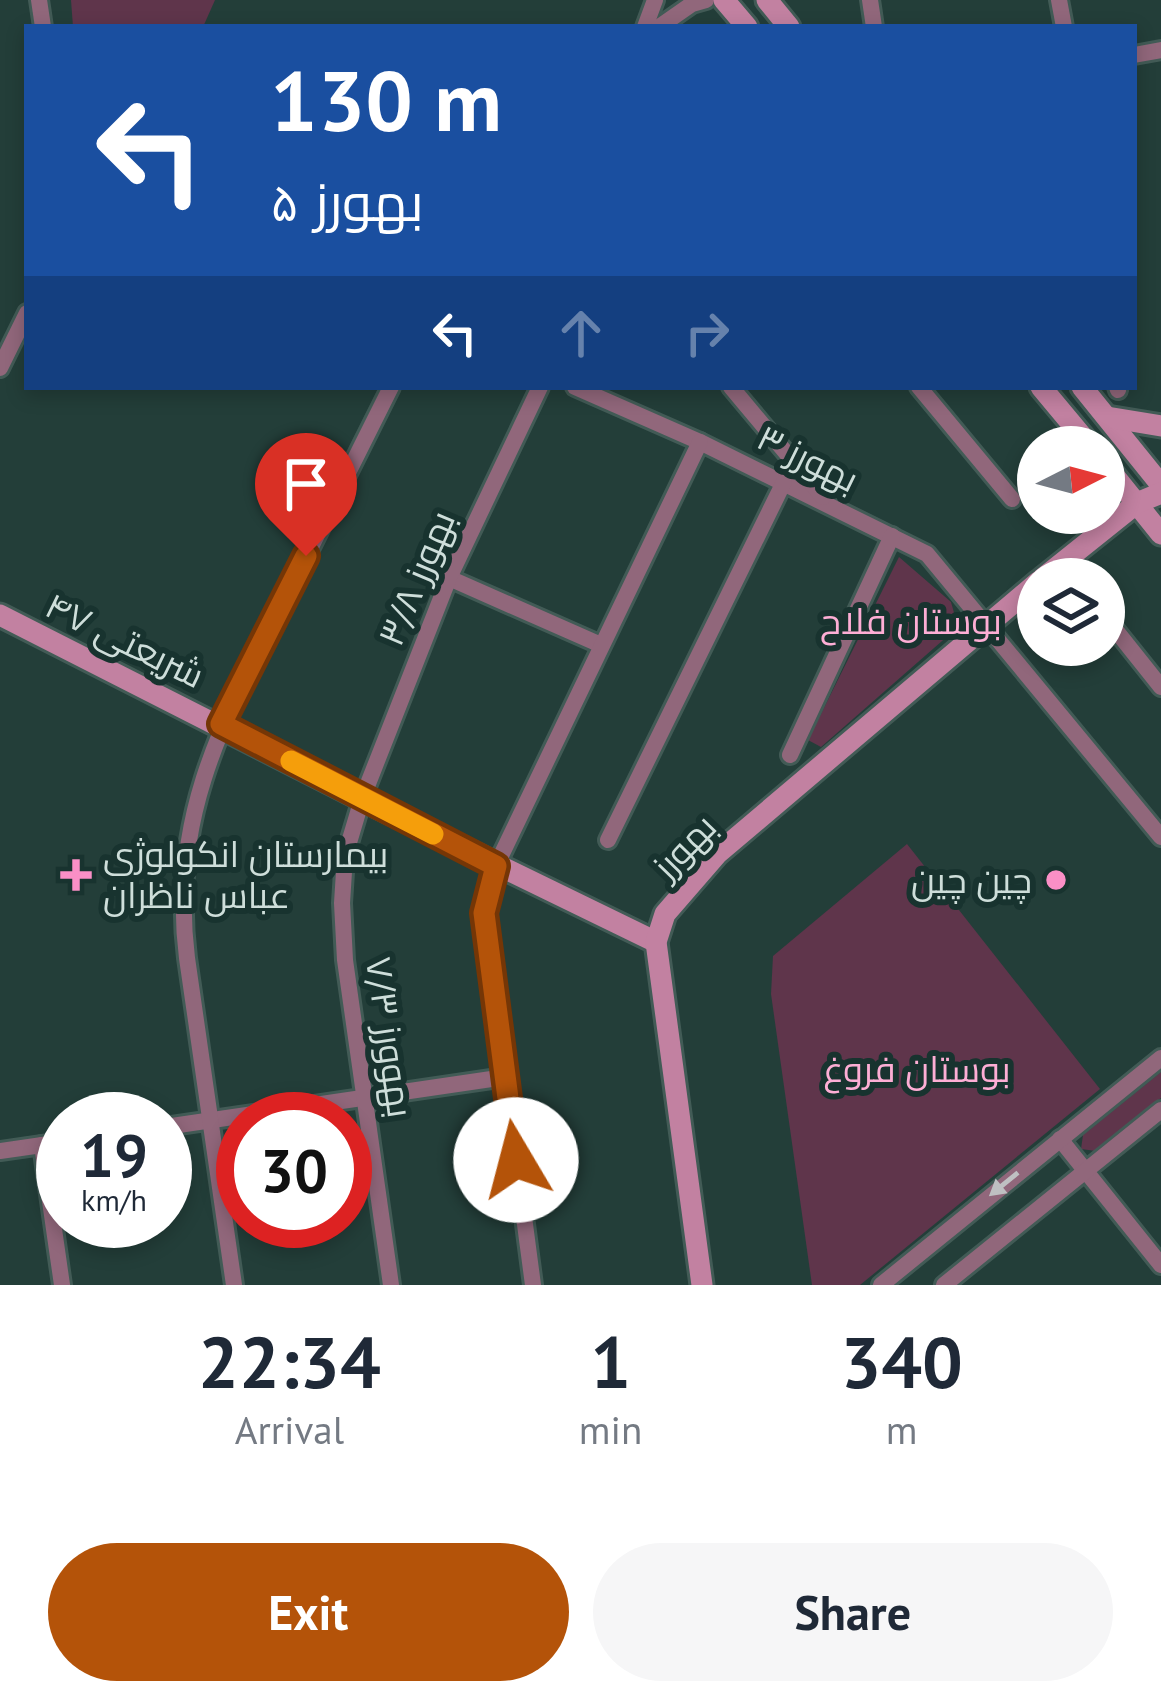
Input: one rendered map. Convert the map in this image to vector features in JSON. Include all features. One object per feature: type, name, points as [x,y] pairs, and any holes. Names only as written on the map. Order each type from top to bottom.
[{"type":"street","points":[[663,24],[706,0]]},
{"type":"street","points":[[724,0],[744,24]]},
{"type":"street","points":[[767,0],[787,24]]},
{"type":"street","points":[[0,368],[24,319]]},
{"type":"street","points":[[234,1285],[181,912],[183,863],[191,818],[221,724],[389,390]]},
{"type":"street","name":"بهورز ۳/۸","points":[[362,799],[449,578],[539,390]]},
{"type":"street","name":"بهورز ۳","points":[[582,390],[700,442],[927,554],[1161,837]]},
{"type":"street","points":[[733,390],[828,504]]},
{"type":"street","points":[[922,390],[1012,499]]},
{"type":"street","points":[[1044,390],[1074,426]]},
{"type":"street","points":[[1084,390],[1159,480],[1136,503]]},
{"type":"street","points":[[1107,417],[1161,426]]},
{"type":"street","points":[[533,1285],[484,913],[496,866],[700,442]]},
{"type":"street","points":[[608,840],[784,482]]},
{"type":"street","points":[[1125,489],[1161,534]]},
{"type":"street","name":"بهورز","points":[[1067,558],[1136,503]]},
{"type":"street","points":[[790,754],[892,536]]},
{"type":"street","points":[[449,578],[602,644]]},
{"type":"street","name":"بهورز","points":[[656,942],[665,914],[717,854],[1017,599]]},
{"type":"street","name":"شریعتی ۴۷","points":[[0,615],[656,942]]},
{"type":"street","points":[[1125,642],[1161,687]]},
{"type":"street","name":"بهوورز ۷/۳","points":[[362,799],[345,856],[342,903],[345,960],[364,1092]]},
{"type":"street","points":[[656,942],[701,1285]]},
{"type":"street","points":[[881,1285],[1161,1058]]},
{"type":"street","points":[[372,1096],[505,1076]]},
{"type":"street","points":[[944,1285],[1161,1110]]},
{"type":"street","points":[[192,1123],[216,1120]]},
{"type":"street","points":[[1060,1139],[1161,1265]]},
{"type":"street","points":[[0,1151],[36,1146]]},
{"type":"street","name":"بهوورز ۷/۳","points":[[372,1148],[391,1285]]},
{"type":"street","points":[[57,1248],[62,1285]]},
{"type":"green space","points":[[71,0],[215,0],[204,24],[73,24]]},
{"type":"green space","name":"بوستان فلاح","points":[[899,557],[951,602],[958,627],[821,747],[808,740]]},
{"type":"green space","name":"بوستان فروغ","points":[[907,844],[1100,1089],[860,1285],[812,1285],[771,994],[773,956]]},
{"type":"green space","points":[[1161,1072],[1161,1098],[1096,1151],[1081,1149],[1083,1135]]},
{"type":"slow traffic","points":[[291,761],[433,834]]},
{"type":"place","name":"بیمارستان انکولوژی عباس ناظران","points":[[76,875]]},
{"type":"place","name":"چین چین","points":[[1056,880]]},
{"type":"route","points":[[306,556],[221,724],[496,866],[484,913],[516,1160]]}]
